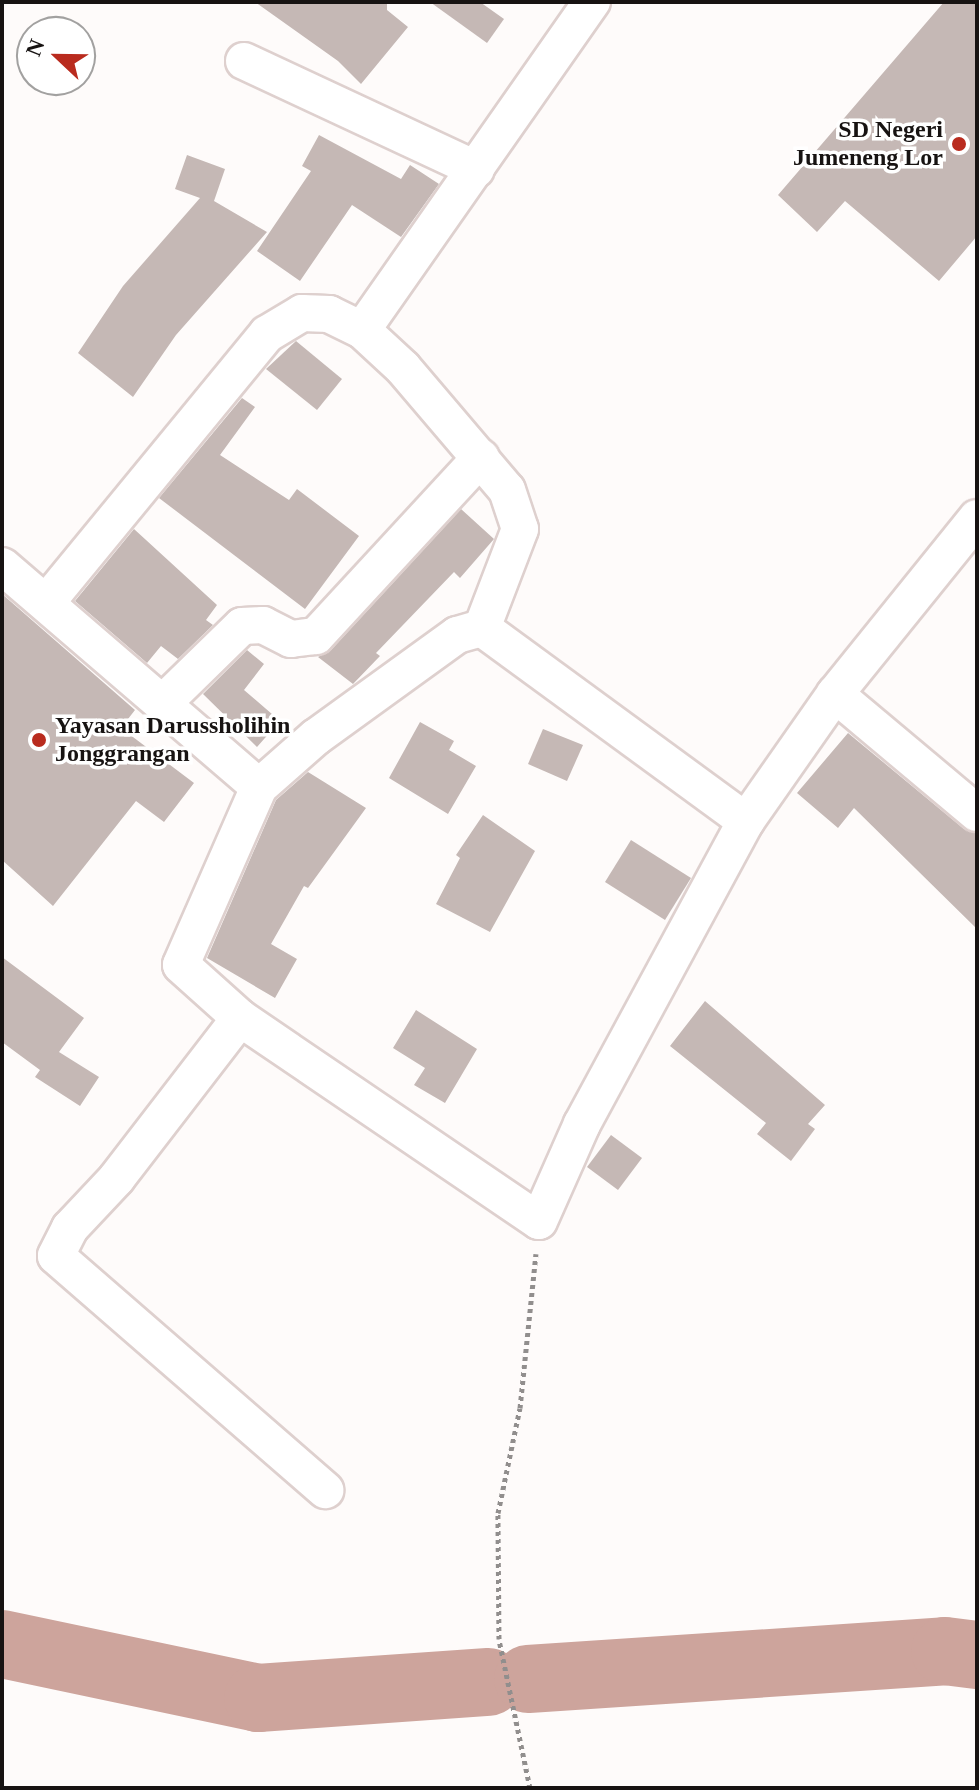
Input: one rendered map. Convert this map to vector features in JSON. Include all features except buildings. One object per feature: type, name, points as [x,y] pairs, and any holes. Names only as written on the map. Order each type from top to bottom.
[{"type":"street","points":[[362,330],[592,2]]},
{"type":"street","points":[[244,61],[476,169]]},
{"type":"street","points":[[46,603],[267,334],[302,313],[329,314],[362,330],[403,368],[507,490],[520,529],[482,628]]},
{"type":"street","points":[[163,703],[242,626],[263,625],[291,639],[316,636],[481,457]]},
{"type":"street","points":[[482,628],[457,635],[316,737],[259,787],[181,959],[181,965],[240,1018],[539,1221],[582,1124],[746,821],[835,694],[977,518]]},
{"type":"street","points":[[2,566],[259,787]]},
{"type":"street","points":[[482,628],[746,821]]},
{"type":"street","points":[[835,694],[977,813]]},
{"type":"street","points":[[240,1018],[117,1178],[70,1228],[56,1256],[325,1490]]},
{"type":"path","points":[[530,1788],[499,1639],[498,1513],[520,1408],[539,1221]]},
{"type":"waterway","points":[[2,1644],[258,1698],[488,1682]]},
{"type":"waterway","points":[[528,1679],[945,1651],[977,1655]]},
{"type":"place","name":"SD Negeri Jumeneng Lor","points":[[959,144]]},
{"type":"place","name":"Yayasan Darussholihin Jonggrangan","points":[[39,740]]}]
